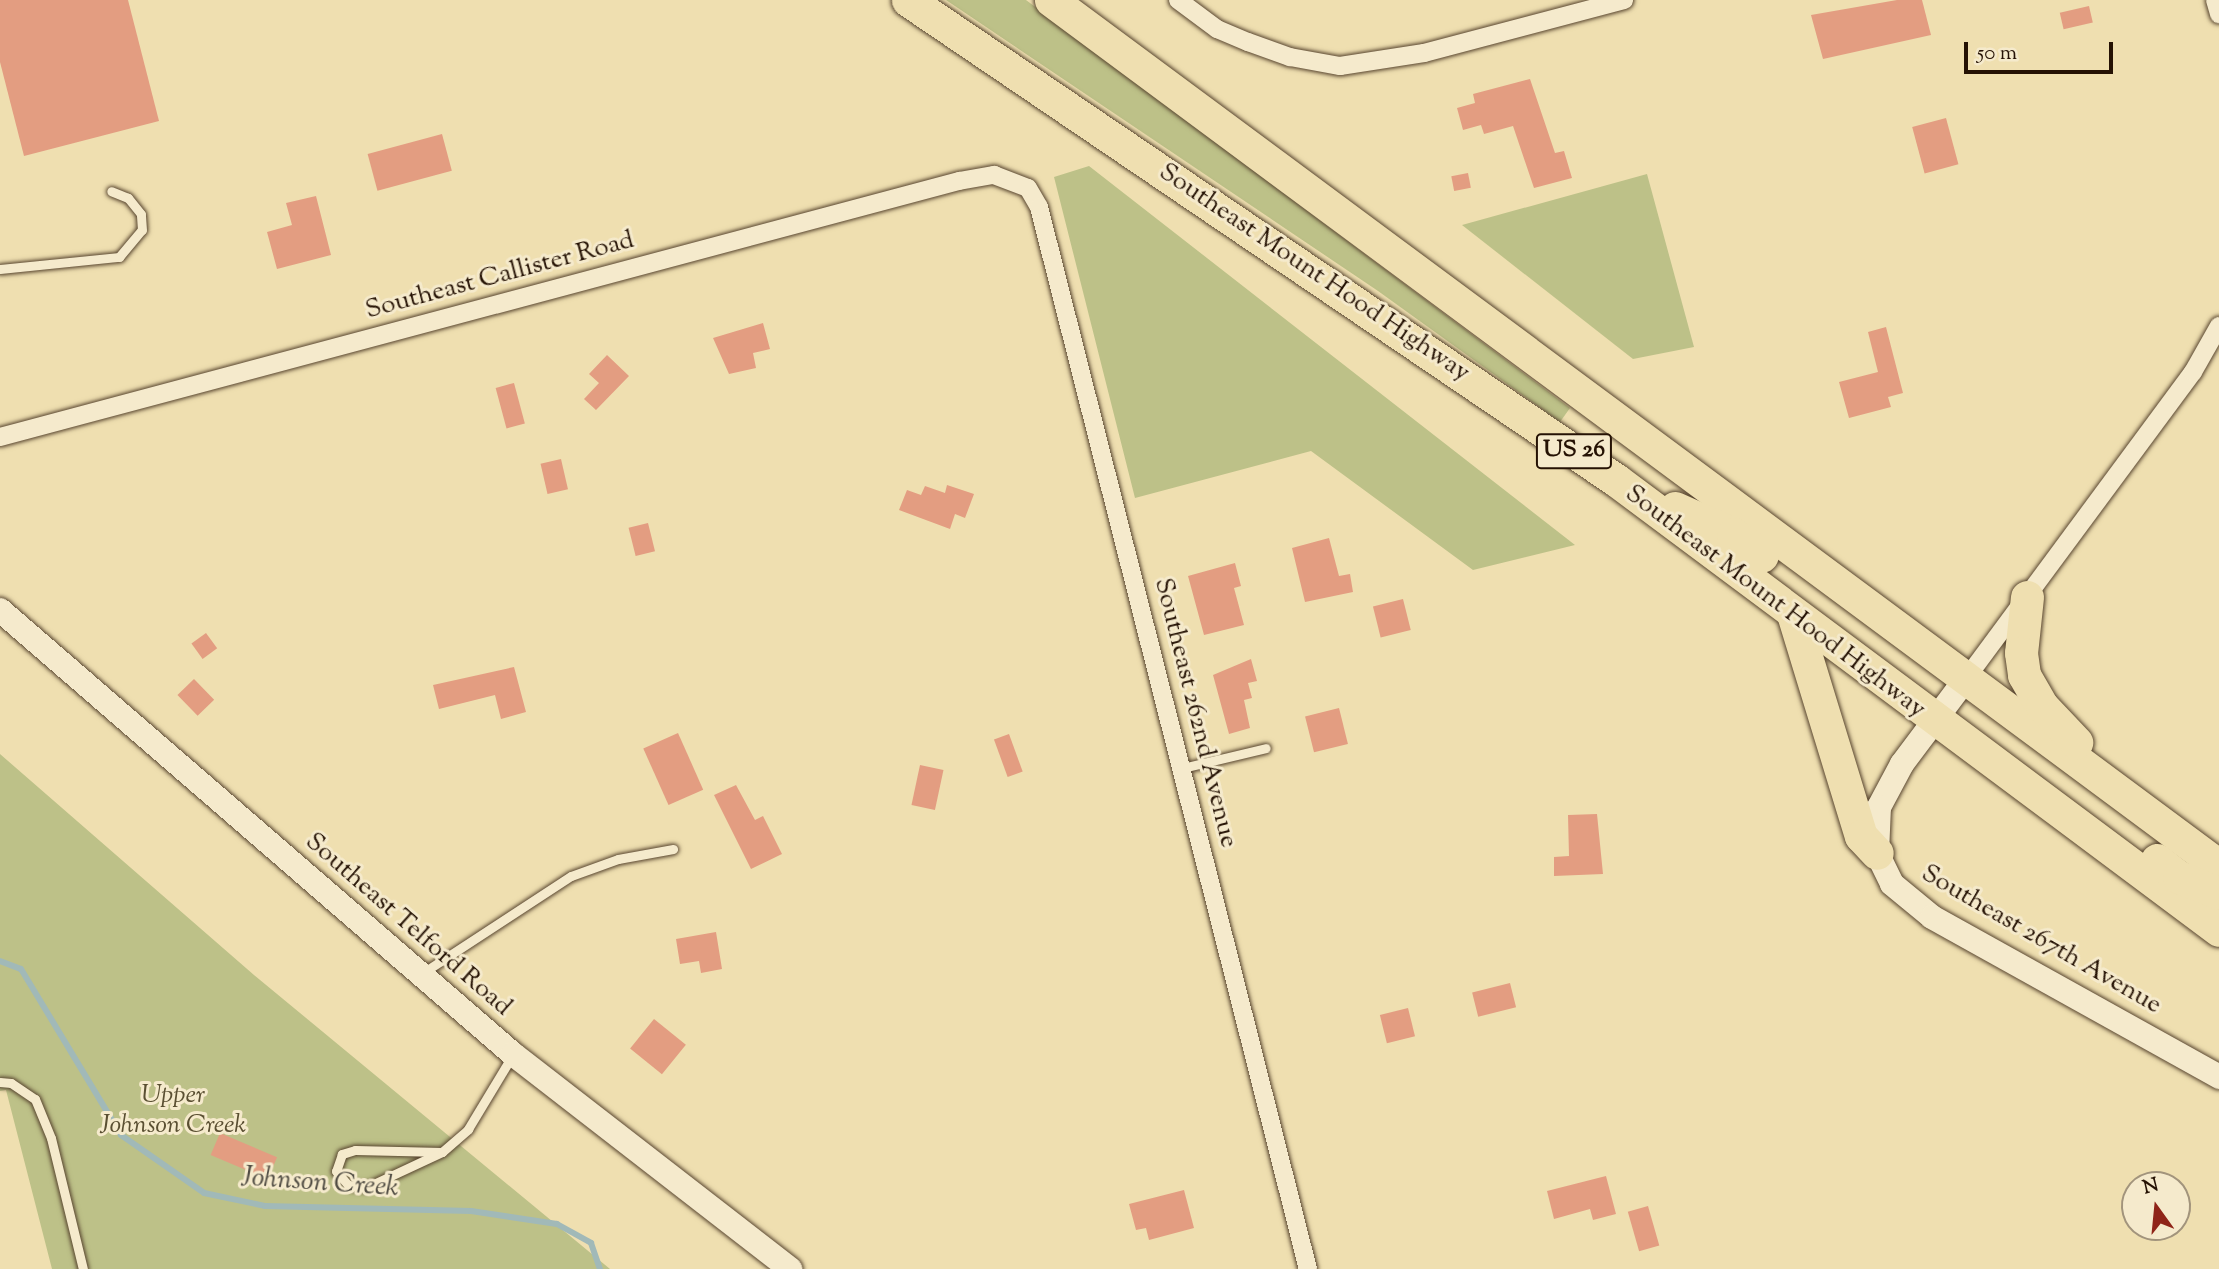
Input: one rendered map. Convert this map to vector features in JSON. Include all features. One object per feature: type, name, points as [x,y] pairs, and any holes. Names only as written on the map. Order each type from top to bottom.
[{"type":"highway","name":"Southeast Mount Hood Highway","points":[[908,0],[1616,480],[1933,722],[2219,930]]},
{"type":"highway","name":"Southeast Mount Hood Highway","points":[[1051,0],[2219,866]]},
{"type":"highway","points":[[1616,480],[1733,534],[1921,675],[1965,680]]},
{"type":"highway","points":[[2027,597],[2021,653],[2030,689],[2136,804]]},
{"type":"highway","points":[[1793,614],[1861,836],[1877,853]]},
{"type":"highway","points":[[1933,722],[1977,725],[2179,877],[2219,893]]},
{"type":"street","points":[[1178,0],[1217,29],[1248,42],[1290,57],[1340,66],[1424,53],[1624,0]]},
{"type":"street","points":[[2215,0],[2219,14]]},
{"type":"street","name":"Southeast Callister Road","points":[[0,437],[959,181],[994,175],[1014,179]]},
{"type":"street","name":"Southeast 262nd Avenue","points":[[1014,179],[1028,188],[1039,207],[1308,1269]]},
{"type":"street","points":[[1877,853],[1876,827],[1887,788],[2193,372],[2219,326]]},
{"type":"street","name":"Southeast Telford Road","points":[[0,610],[513,1054],[790,1269]]},
{"type":"street","name":"Southeast 267th Avenue","points":[[1877,853],[1897,890],[1932,917],[2219,1077]]},
{"type":"lane","points":[[0,269],[119,257],[142,230],[141,214],[128,198],[111,191]]},
{"type":"lane","points":[[1182,768],[1266,748]]},
{"type":"lane","points":[[420,975],[571,876],[618,859],[673,849]]},
{"type":"lane","points":[[442,1152],[355,1150],[342,1154],[336,1171],[348,1185],[368,1187],[442,1152],[468,1129],[513,1054]]},
{"type":"lane","points":[[0,1082],[11,1083],[35,1099],[83,1269]]},
{"type":"green space","points":[[946,0],[1026,0],[1570,408],[1560,422],[1378,291]]},
{"type":"green space","points":[[1089,166],[1575,545],[1473,570],[1311,451],[1135,498],[1054,177]]},
{"type":"green space","points":[[1647,174],[1694,347],[1633,359],[1462,225]]},
{"type":"green space","name":"Upper Johnson Creek","points":[[0,754],[254,975],[610,1269],[52,1269],[6,1090],[0,1091]]},
{"type":"building","points":[[0,0],[128,0],[159,121],[24,156],[0,62]]},
{"type":"building","points":[[1897,0],[1922,0],[1931,35],[1823,59],[1811,15]]},
{"type":"building","points":[[2089,6],[2093,23],[2064,29],[2060,13]]},
{"type":"building","points":[[1530,79],[1555,153],[1564,151],[1572,178],[1534,188],[1513,126],[1484,134],[1481,125],[1463,130],[1457,108],[1475,103],[1473,94]]},
{"type":"building","points":[[1946,118],[1958,164],[1925,173],[1912,127]]},
{"type":"building","points":[[442,134],[452,171],[377,191],[368,154]]},
{"type":"building","points":[[1468,173],[1471,188],[1454,191],[1451,176]]},
{"type":"building","points":[[316,196],[331,255],[277,269],[267,232],[292,225],[286,203]]},
{"type":"building","points":[[763,323],[770,349],[753,353],[756,368],[729,374],[713,338]]},
{"type":"building","points":[[1886,327],[1903,393],[1888,397],[1891,407],[1849,418],[1839,382],[1878,372],[1868,332]]},
{"type":"building","points":[[607,355],[629,376],[596,410],[584,399],[599,383],[589,374]]},
{"type":"building","points":[[514,383],[525,424],[507,428],[496,388]]},
{"type":"building","points":[[561,459],[568,489],[548,494],[541,464]]},
{"type":"building","points":[[947,485],[974,494],[965,518],[955,514],[950,529],[899,510],[907,490],[921,495],[925,486],[945,493]]},
{"type":"building","points":[[648,523],[655,551],[636,556],[629,528]]},
{"type":"building","points":[[1329,538],[1339,576],[1350,574],[1353,592],[1305,602],[1292,548]]},
{"type":"building","points":[[1235,563],[1241,586],[1234,588],[1244,625],[1204,635],[1188,576]]},
{"type":"building","points":[[1403,599],[1411,630],[1381,638],[1373,606]]},
{"type":"building","points":[[206,633],[217,648],[203,659],[191,644]]},
{"type":"building","points":[[1251,659],[1257,681],[1248,683],[1252,698],[1244,700],[1250,728],[1229,734],[1213,675]]},
{"type":"building","points":[[514,667],[526,712],[501,719],[495,695],[439,709],[433,685]]},
{"type":"building","points":[[194,679],[214,700],[198,716],[177,695]]},
{"type":"building","points":[[1339,708],[1348,744],[1314,752],[1305,716]]},
{"type":"building","points":[[678,733],[703,790],[669,805],[643,748]]},
{"type":"building","points":[[1009,734],[1023,772],[1008,777],[994,739]]},
{"type":"building","points":[[920,765],[943,770],[935,810],[911,805]]},
{"type":"building","points":[[736,785],[755,820],[763,816],[782,854],[751,869],[714,795]]},
{"type":"building","points":[[1597,814],[1603,874],[1554,876],[1554,857],[1569,856],[1568,815]]},
{"type":"building","points":[[716,932],[722,969],[701,973],[699,961],[680,964],[676,939]]},
{"type":"building","points":[[1510,983],[1516,1007],[1478,1017],[1472,992]]},
{"type":"building","points":[[1408,1008],[1415,1036],[1387,1043],[1380,1015]]},
{"type":"building","points":[[654,1019],[686,1045],[662,1074],[630,1049]]},
{"type":"building","points":[[220,1133],[277,1157],[268,1179],[211,1155]]},
{"type":"building","points":[[1606,1176],[1616,1214],[1593,1220],[1590,1209],[1554,1219],[1547,1191]]},
{"type":"building","points":[[1184,1190],[1194,1228],[1149,1240],[1146,1228],[1136,1230],[1129,1204]]},
{"type":"building","points":[[1648,1206],[1659,1245],[1639,1251],[1628,1212]]},
{"type":"waterway","name":"Johnson Creek","points":[[0,961],[21,969],[121,1135],[204,1193],[265,1206],[471,1211],[557,1224],[591,1243],[600,1269]]}]
